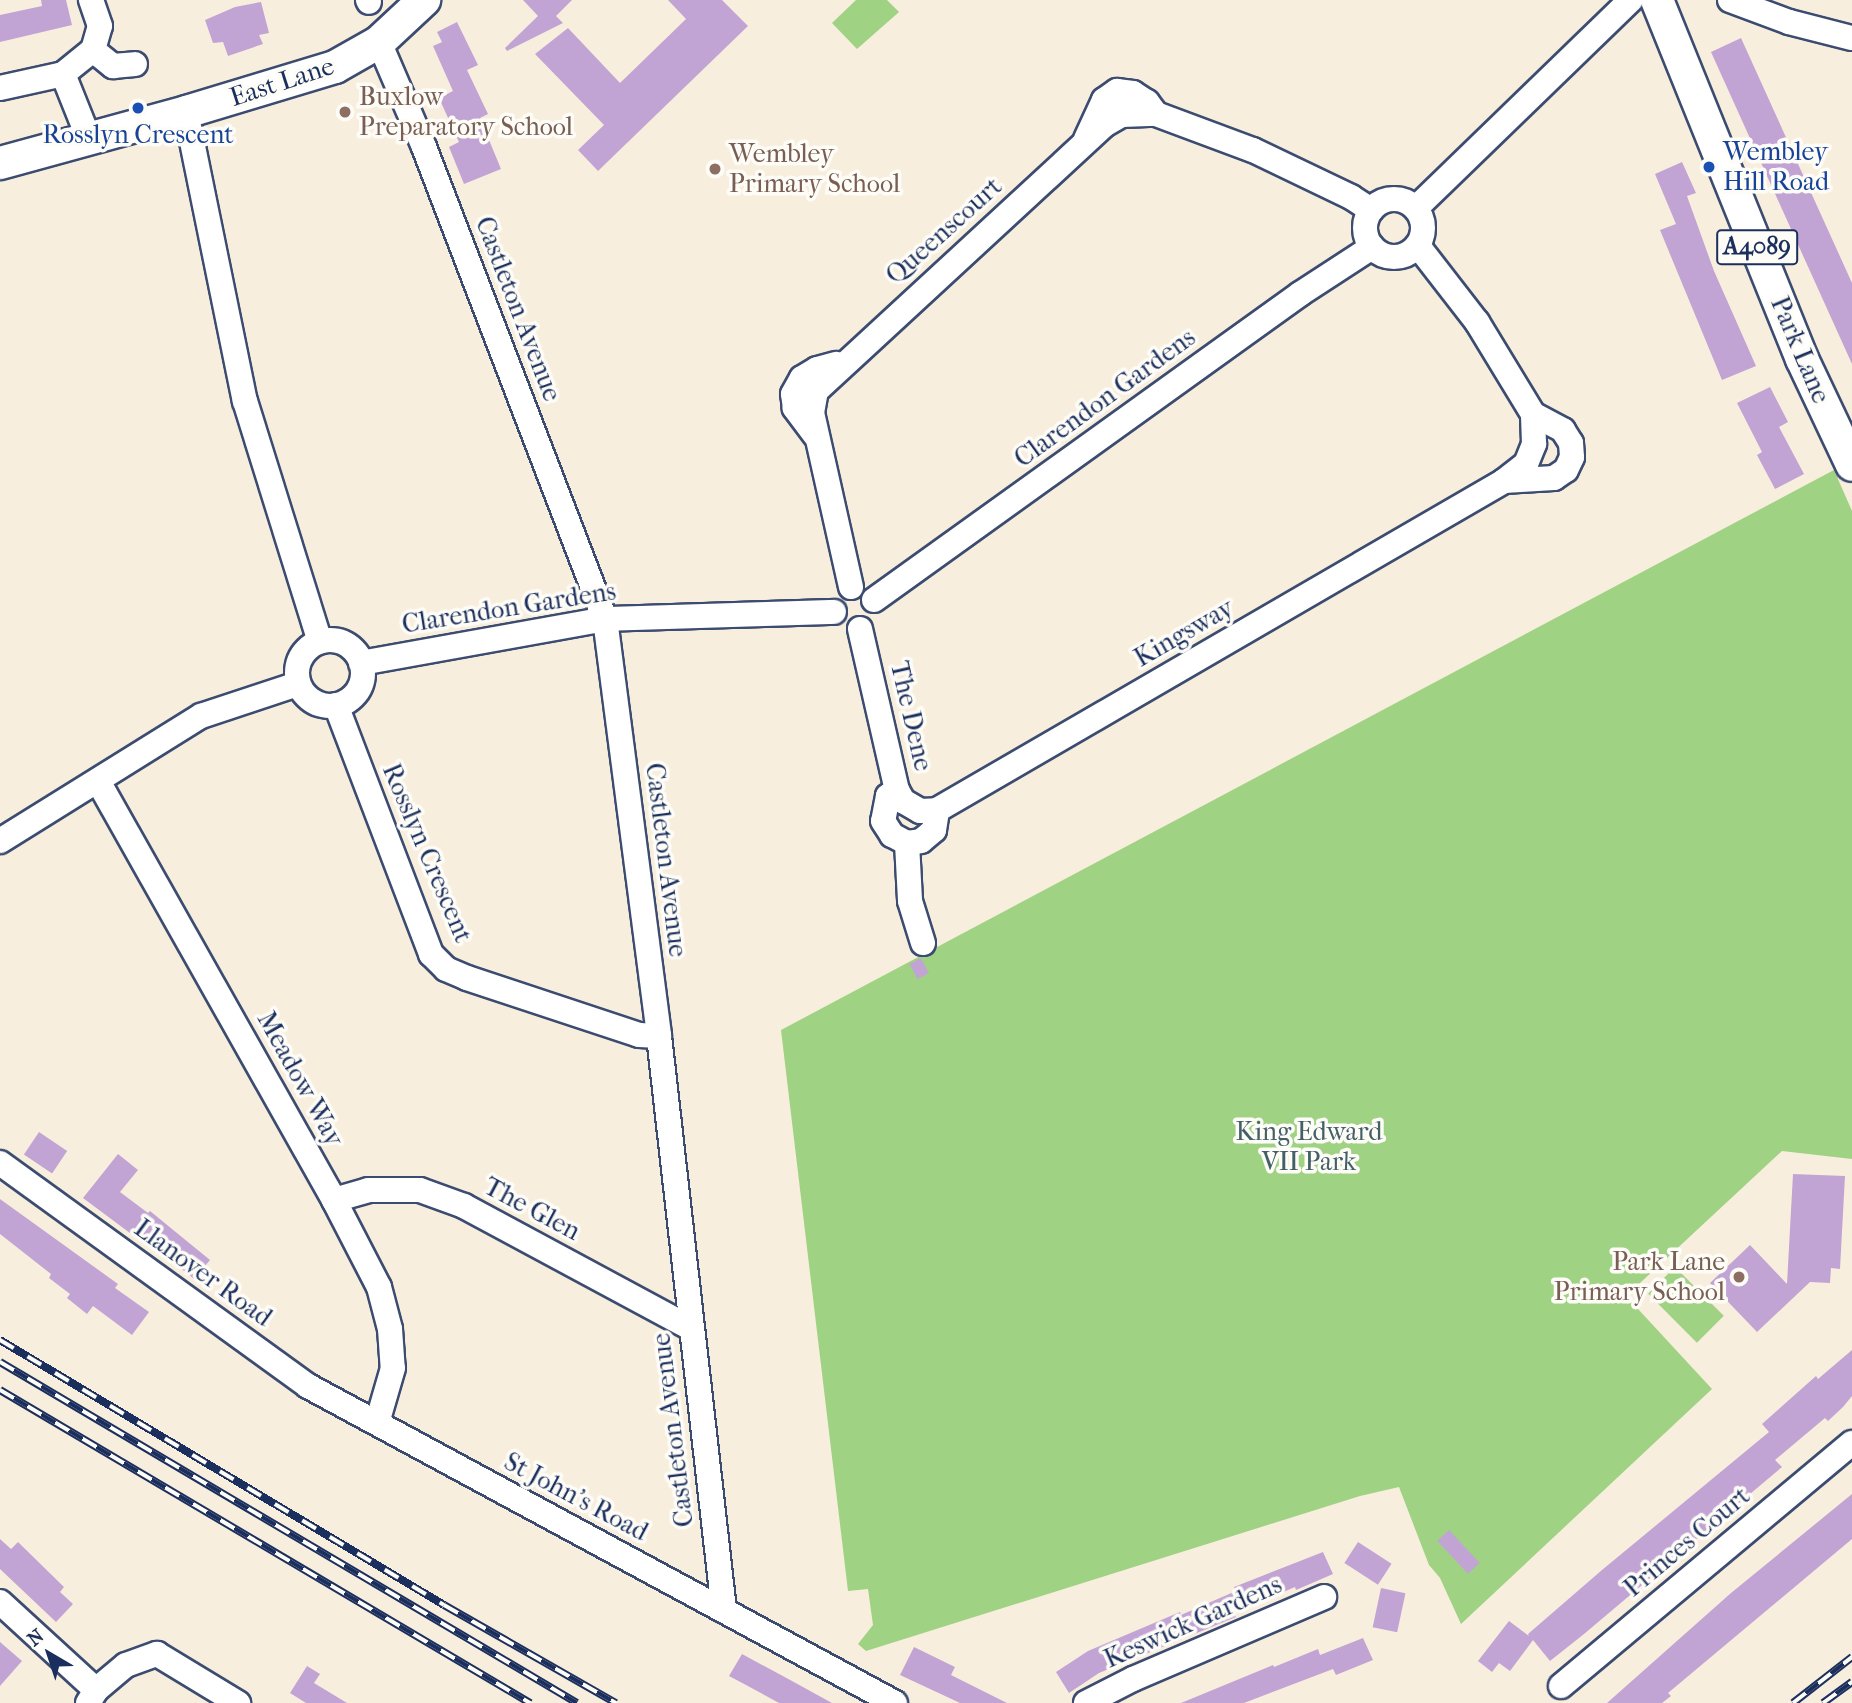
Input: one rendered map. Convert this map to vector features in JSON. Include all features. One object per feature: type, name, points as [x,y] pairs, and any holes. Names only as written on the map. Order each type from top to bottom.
[{"type":"main road","name":"East Lane","points":[[0,163],[186,112],[335,66],[379,42],[424,0]]},
{"type":"main road","name":"Park Lane","points":[[1657,0],[1802,359],[1852,465]]},
{"type":"street","points":[[0,88],[63,74],[93,50],[100,26],[91,0]]},
{"type":"street","points":[[1416,208],[1631,0]]},
{"type":"street","points":[[1730,0],[1789,22],[1852,38]]},
{"type":"street","name":"Castleton Avenue","points":[[379,42],[424,147],[605,619],[659,1036],[724,1610]]},
{"type":"street","points":[[93,50],[113,66],[135,64]]},
{"type":"street","points":[[63,74],[89,139]]},
{"type":"street","name":"Queenscourt","points":[[851,587],[812,400],[816,391],[843,363],[1084,142],[1104,100],[1117,91],[1133,93],[1147,102],[1156,114],[1252,150],[1351,197],[1371,210]]},
{"type":"street","points":[[186,112],[245,401],[320,642]]},
{"type":"street","points":[[1389,200],[1408,202],[1416,208],[1424,227],[1418,246],[1400,257],[1380,254],[1372,247],[1365,228],[1371,210],[1389,200]]},
{"type":"street","name":"Kingsway","points":[[937,810],[1504,481],[1526,464],[1534,444],[1533,414],[1477,322],[1418,246]]},
{"type":"street","name":"Clarendon Gardens","points":[[874,600],[1300,294],[1372,247]]},
{"type":"street","name":"Kingsway","points":[[1504,481],[1554,478],[1566,470],[1572,457],[1571,443],[1563,430],[1533,414]]},
{"type":"street","points":[[851,587],[865,590],[874,600],[874,617],[860,629],[846,627],[834,612],[836,598],[851,587]]},
{"type":"street","name":"Clarendon Gardens","points":[[362,663],[605,619],[834,612]]},
{"type":"street","name":"The Dene","points":[[860,629],[897,790],[888,796],[883,821],[892,835],[907,843]]},
{"type":"street","points":[[320,642],[342,642],[352,648],[362,663],[360,686],[354,695],[336,705],[314,702],[305,695],[299,684],[299,661],[305,651],[320,642]]},
{"type":"street","points":[[0,841],[201,716],[299,684]]},
{"type":"street","name":"Rosslyn Crescent","points":[[336,705],[431,954],[446,969],[467,978],[639,1035],[659,1036]]},
{"type":"street","name":"Meadow Way","points":[[98,781],[334,1200],[379,1287],[390,1329],[393,1368],[377,1423]]},
{"type":"street","points":[[897,790],[903,801],[920,811],[937,810],[934,830],[921,841],[907,843],[910,901],[923,943]]},
{"type":"street","name":"Llanover Road","points":[[0,1163],[308,1386],[377,1423]]},
{"type":"street","name":"The Glen","points":[[334,1200],[368,1190],[420,1190],[464,1206],[691,1328]]},
{"type":"street","name":"St John's Road","points":[[377,1423],[895,1703]]},
{"type":"street","name":"Princes Court","points":[[1561,1686],[1852,1443]]},
{"type":"street","name":"Keswick Gardens","points":[[1086,1703],[1133,1679],[1324,1597]]},
{"type":"street","points":[[0,1602],[92,1696],[126,1665],[157,1654],[238,1703]]},
{"type":"green space","points":[[856,0],[887,0],[899,12],[857,49],[832,23]]},
{"type":"green space","name":"King Edward VII Park","points":[[1834,470],[1852,511],[1852,1159],[1782,1151],[1626,1296],[1712,1389],[1461,1624],[1440,1578],[1429,1565],[1399,1487],[1360,1496],[866,1651],[858,1644],[873,1625],[868,1589],[848,1591],[781,1030]]},
{"type":"green space","points":[[1675,1267],[1724,1316],[1697,1343],[1648,1294]]},
{"type":"building","points":[[41,0],[66,0],[72,25],[0,42],[0,15],[42,6]]},
{"type":"building","points":[[523,0],[572,0],[556,16],[563,23],[507,51],[505,48],[538,16]]},
{"type":"building","points":[[668,0],[722,0],[748,26],[598,171],[578,150],[604,125],[535,54],[568,28],[620,83],[686,19]]},
{"type":"building","points":[[261,2],[269,33],[259,35],[263,44],[228,56],[223,42],[213,43],[205,20],[235,7]]},
{"type":"building","points":[[457,22],[478,65],[467,70],[488,114],[480,118],[501,169],[464,184],[449,147],[459,142],[439,98],[453,91],[433,46],[442,42],[437,32]]},
{"type":"building","points":[[1741,38],[1852,283],[1852,364],[1711,52]]},
{"type":"building","points":[[1682,162],[1696,193],[1687,196],[1714,271],[1756,366],[1722,380],[1660,230],[1676,224],[1655,174]]},
{"type":"building","points":[[1770,387],[1788,422],[1779,427],[1804,474],[1775,489],[1757,455],[1762,452],[1737,403]]},
{"type":"building","points":[[921,958],[929,973],[918,979],[910,964]]},
{"type":"building","points":[[39,1132],[67,1151],[52,1173],[24,1154]]},
{"type":"building","points":[[118,1154],[138,1170],[120,1192],[148,1213],[150,1211],[210,1260],[194,1279],[152,1245],[150,1248],[83,1198]]},
{"type":"building","points":[[1793,1174],[1845,1176],[1840,1269],[1831,1268],[1830,1283],[1810,1282],[1757,1332],[1710,1283],[1750,1245],[1787,1284]]},
{"type":"building","points":[[0,1199],[118,1284],[115,1288],[149,1312],[132,1335],[93,1306],[87,1314],[67,1298],[70,1294],[49,1278],[51,1274],[0,1234]]},
{"type":"building","points":[[1852,1350],[1852,1396],[1843,1407],[1828,1421],[1825,1418],[1775,1460],[1782,1467],[1584,1634],[1550,1661],[1533,1640],[1510,1671],[1499,1663],[1492,1672],[1478,1661],[1509,1621],[1529,1636],[1528,1634],[1602,1570],[1769,1432],[1762,1424],[1816,1376],[1818,1379]]},
{"type":"building","points":[[1852,1494],[1852,1539],[1668,1693],[1671,1696],[1662,1703],[1607,1703],[1731,1593]]},
{"type":"building","points":[[1449,1530],[1480,1563],[1468,1574],[1437,1541]]},
{"type":"building","points":[[0,1539],[11,1549],[18,1542],[64,1587],[60,1592],[73,1604],[56,1622],[0,1569]]},
{"type":"building","points":[[1358,1542],[1392,1564],[1378,1585],[1344,1563]]},
{"type":"building","points":[[1323,1552],[1333,1574],[1296,1590],[1295,1587],[1234,1613],[1236,1617],[1099,1673],[1069,1693],[1056,1672],[1088,1651],[1180,1612],[1181,1615],[1236,1591],[1234,1587]]},
{"type":"building","points":[[1381,1588],[1405,1593],[1397,1632],[1373,1627]]},
{"type":"building","points":[[1363,1638],[1373,1660],[1336,1675],[1333,1669],[1244,1703],[1181,1703],[1273,1665],[1274,1667],[1318,1649],[1320,1655]]},
{"type":"building","points":[[0,1642],[22,1661],[0,1686]]},
{"type":"building","points":[[914,1647],[955,1667],[951,1675],[1007,1703],[960,1703],[900,1675]]},
{"type":"building","points":[[742,1654],[832,1703],[779,1703],[729,1676]]},
{"type":"building","points":[[307,1666],[320,1674],[314,1683],[347,1703],[306,1703],[290,1693]]},
{"type":"railway","points":[[0,1340],[444,1605],[616,1703]]},
{"type":"railway","points":[[0,1362],[577,1703]]},
{"type":"railway","points":[[0,1390],[530,1703]]},
{"type":"railway","points":[[1793,1703],[1852,1657]]},
{"type":"railway","points":[[1823,1703],[1852,1682]]},
{"type":"place","name":"Rosslyn Crescent","points":[[138,108]]},
{"type":"place","name":"Buxlow Preparatory School","points":[[345,112]]},
{"type":"place","name":"Wembley Hill Road","points":[[1709,167]]},
{"type":"place","name":"Wembley Primary School","points":[[715,169]]},
{"type":"place","name":"Park Lane Primary School","points":[[1739,1277]]}]
